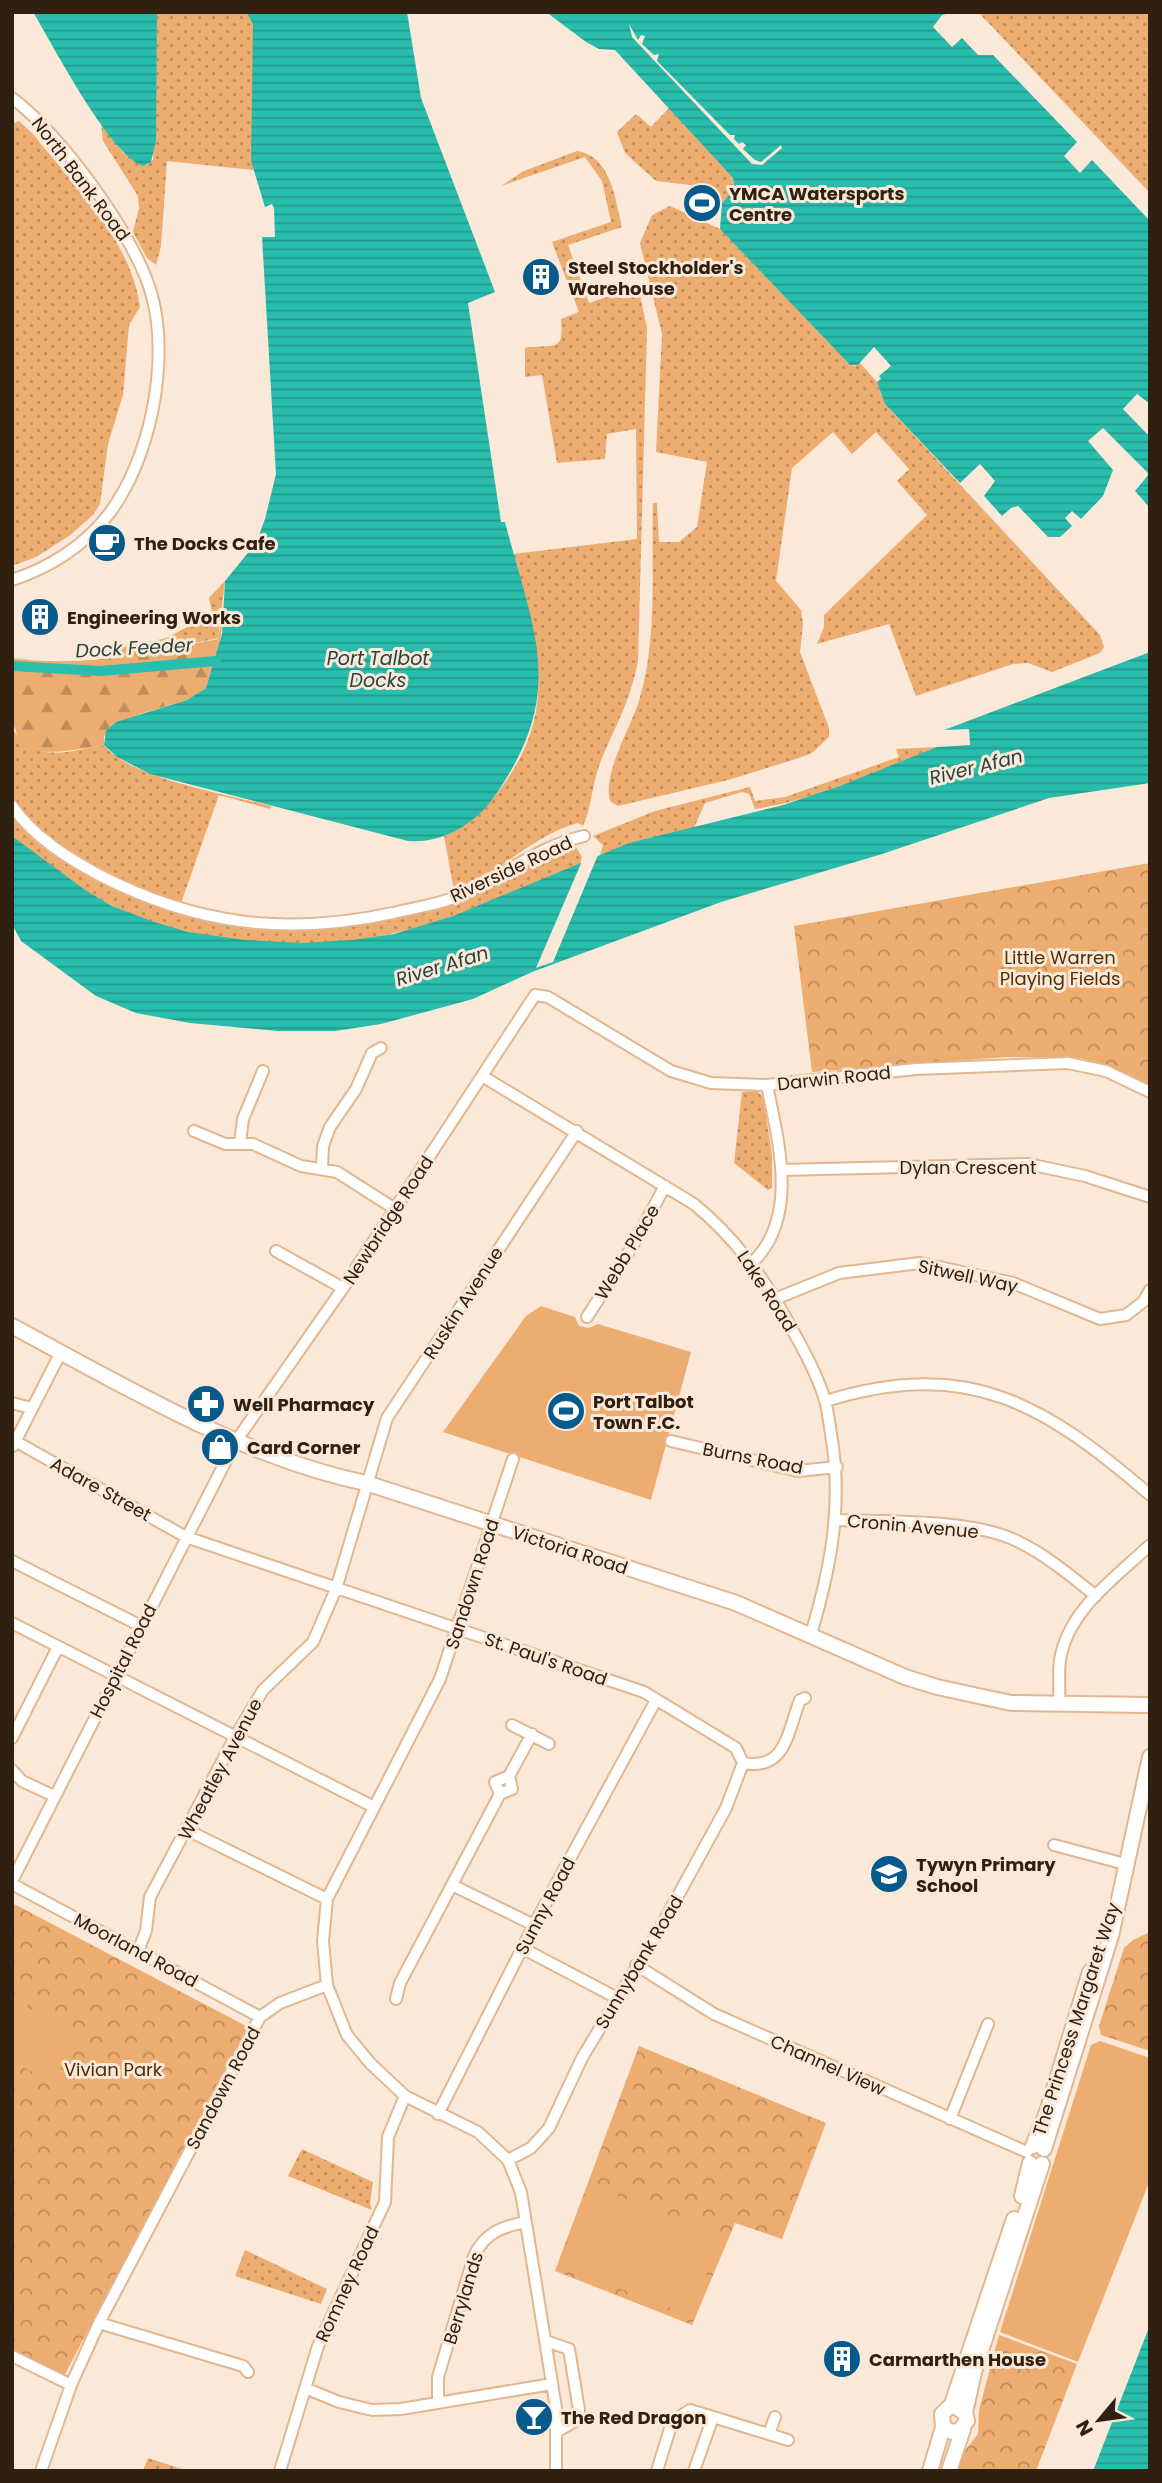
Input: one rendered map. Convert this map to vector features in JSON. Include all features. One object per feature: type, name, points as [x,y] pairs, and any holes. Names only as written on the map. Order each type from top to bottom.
[{"type":"street","name":"North Bank Road","points":[[12,580],[66,555],[98,527],[120,498],[136,464],[150,421],[157,346],[153,297],[129,240],[100,197],[45,128],[14,102]]},
{"type":"street","name":"Riverside Road","points":[[12,806],[23,820],[60,853],[125,888],[179,910],[222,920],[269,924],[337,924],[446,901],[553,846],[584,836]]},
{"type":"street","name":"Newbridge Road","points":[[236,1441],[343,1288],[535,995]]},
{"type":"street","name":"Darwin Road","points":[[535,995],[548,997],[671,1071],[711,1083],[767,1085],[916,1069],[1069,1063],[1106,1071],[1150,1092]]},
{"type":"street","points":[[321,1169],[323,1146],[330,1127],[356,1089],[376,1051],[363,1044]]},
{"type":"street","points":[[240,1143],[243,1119],[262,1085],[263,1071]]},
{"type":"street","name":"Lake Road","points":[[482,1076],[665,1186],[723,1228],[775,1299],[812,1364],[826,1401],[836,1467],[836,1520],[829,1575],[811,1634]]},
{"type":"street","points":[[751,1263],[765,1250],[782,1196],[782,1170],[767,1085]]},
{"type":"street","points":[[194,1131],[205,1144],[253,1144],[300,1166],[337,1172],[395,1209]]},
{"type":"street","name":"Ruskin Avenue","points":[[366,1483],[387,1418],[577,1131]]},
{"type":"street","name":"Dylan Crescent","points":[[782,1170],[1028,1164],[1085,1176],[1150,1197]]},
{"type":"street","name":"Webb Place","points":[[587,1317],[632,1247],[665,1186]]},
{"type":"street","points":[[276,1251],[286,1263],[343,1288]]},
{"type":"street","name":"Sitwell Way","points":[[775,1299],[839,1273],[920,1263],[1013,1283],[1100,1319],[1126,1315],[1143,1302],[1150,1290]]},
{"type":"street","name":"Victoria Road","points":[[12,1326],[236,1441],[324,1474],[366,1483],[736,1603],[905,1677],[937,1688],[1011,1703],[1149,1706]]},
{"type":"street","points":[[14,1445],[61,1352]]},
{"type":"street","points":[[826,1401],[863,1389],[941,1384],[994,1393],[1045,1414],[1099,1452],[1150,1495]]},
{"type":"street","points":[[12,1403],[31,1408]]},
{"type":"street","name":"Hospital Road","points":[[12,1882],[236,1441]]},
{"type":"street","name":"Burns Road","points":[[671,1441],[798,1471],[836,1467]]},
{"type":"street","name":"Adare Street","points":[[14,1445],[186,1537]]},
{"type":"street","name":"Sandown Road","points":[[41,2471],[71,2385],[100,2323],[260,2017],[280,2003],[327,1985],[323,1941],[327,1899],[436,1690],[459,1629],[513,1459]]},
{"type":"street","name":"Wheatley Avenue","points":[[138,1951],[146,1931],[150,1897],[235,1737],[262,1690],[313,1642],[336,1589],[366,1483]]},
{"type":"street","name":"Cronin Avenue","points":[[836,1520],[966,1528],[1015,1539],[1063,1569],[1096,1596]]},
{"type":"street","name":"St. Paul's Road","points":[[186,1537],[644,1692],[736,1748],[743,1763]]},
{"type":"street","points":[[1059,1704],[1060,1660],[1068,1631],[1077,1615],[1150,1545]]},
{"type":"street","points":[[12,1561],[141,1626]]},
{"type":"street","points":[[12,1623],[374,1807]]},
{"type":"street","points":[[12,1738],[58,1647]]},
{"type":"street","points":[[743,1763],[760,1766],[770,1763],[779,1755],[800,1700],[805,1698]]},
{"type":"street","name":"Sunny Road","points":[[438,2114],[534,1925],[656,1700]]},
{"type":"street","points":[[512,1725],[549,1744]]},
{"type":"street","points":[[396,1999],[395,1980],[454,1886],[500,1794],[512,1789],[509,1776],[532,1734]]},
{"type":"street","name":"The Princess Margaret Way","points":[[949,2471],[967,2421],[965,2413],[974,2372],[1047,2112],[1119,1891],[1150,1757]]},
{"type":"street","name":"Sunnybank Road","points":[[508,2160],[531,2148],[549,2128],[582,2058],[663,1923],[726,1808],[743,1763]]},
{"type":"street","points":[[12,1770],[22,1780],[54,1796]]},
{"type":"street","points":[[187,1830],[327,1899]]},
{"type":"street","points":[[1054,1845],[1125,1864]]},
{"type":"street","name":"Moorland Road","points":[[12,1882],[260,2017]]},
{"type":"street","points":[[454,1886],[534,1925]]},
{"type":"street","points":[[522,1948],[617,1998]]},
{"type":"street","name":"Channel View","points":[[636,1965],[714,2014],[1035,2155]]},
{"type":"street","points":[[327,1985],[347,2035],[370,2063],[405,2096],[478,2132],[508,2160],[521,2192],[546,2341],[558,2431],[556,2471]]},
{"type":"street","points":[[950,2119],[988,2024]]},
{"type":"street","name":"Romney Road","points":[[279,2471],[317,2346],[385,2202],[388,2137],[405,2096]]},
{"type":"street","name":"The Princess Margaret Way","points":[[930,2471],[943,2427],[942,2414],[951,2407],[1035,2155]]},
{"type":"street","name":"Berrylands","points":[[438,2402],[438,2377],[480,2243],[492,2232],[525,2222]]},
{"type":"street","points":[[100,2323],[243,2366],[248,2372]]},
{"type":"street","points":[[546,2341],[569,2349],[579,2410],[575,2421],[558,2431]]},
{"type":"street","points":[[12,2356],[71,2385]]},
{"type":"street","points":[[305,2388],[339,2402],[372,2410],[552,2384]]},
{"type":"street","points":[[951,2407],[958,2407],[965,2413]]},
{"type":"street","points":[[657,2471],[672,2422],[677,2416],[690,2410],[788,2440]]},
{"type":"street","points":[[694,2471],[713,2417]]},
{"type":"street","points":[[768,2434],[775,2417]]},
{"type":"street","points":[[943,2427],[952,2432],[963,2429]]},
{"type":"green space","points":[[157,12],[246,12],[253,23],[253,170],[167,161],[161,246],[156,265],[147,258],[133,232],[139,208],[138,196],[103,141],[101,122],[123,153],[146,165],[153,160]]},
{"type":"green space","points":[[978,12],[1150,12],[1150,193]]},
{"type":"green space","points":[[669,108],[733,178],[735,189],[722,203],[691,185],[656,181],[625,153],[617,132],[636,114],[651,127]]},
{"type":"green space","points":[[19,121],[82,193],[113,236],[134,282],[140,307],[129,325],[123,395],[108,444],[100,504],[93,515],[69,536],[36,557],[12,566],[12,124]]},
{"type":"green space","points":[[577,151],[597,161],[610,180],[622,227],[568,245],[589,303],[638,286],[647,328],[638,661],[626,702],[597,771],[583,826],[578,823],[546,836],[486,875],[454,891],[444,836],[478,814],[504,784],[522,755],[533,726],[538,699],[535,643],[513,554],[637,539],[636,429],[607,434],[605,459],[557,463],[542,375],[525,377],[525,348],[558,343],[562,330],[561,319],[579,312],[552,242],[611,222],[602,181],[585,157],[501,186],[524,171]]},
{"type":"green space","points":[[670,206],[720,229],[848,363],[854,366],[860,363],[877,382],[885,404],[1100,635],[1104,647],[1100,653],[1052,672],[1028,663],[1013,664],[916,696],[889,624],[817,644],[824,627],[824,615],[927,515],[897,481],[909,469],[876,432],[852,454],[833,432],[792,468],[776,581],[801,610],[803,624],[800,652],[829,728],[829,737],[812,753],[728,780],[618,806],[611,802],[609,792],[613,766],[639,701],[649,653],[653,503],[657,503],[659,542],[679,542],[697,527],[707,462],[656,452],[662,334],[640,243],[652,215]]},
{"type":"green space","points":[[225,581],[218,638],[122,659],[119,648],[167,638],[212,613],[209,598]]},
{"type":"green space","points":[[224,606],[220,644],[206,688],[187,700],[140,714],[104,736],[104,745],[48,752],[32,749],[21,742],[15,729],[13,711],[12,658],[64,661],[116,658],[218,639]]},
{"type":"green space","points":[[12,728],[31,747],[42,751],[65,752],[104,745],[116,757],[157,776],[271,806],[270,809],[219,795],[179,909],[305,926],[418,907],[567,845],[576,847],[582,857],[580,864],[466,912],[395,933],[325,943],[289,944],[252,942],[180,930],[145,919],[99,899],[12,836]]},
{"type":"green space","points":[[937,747],[848,784],[779,805],[755,809],[749,794],[742,792],[705,803],[693,830],[649,838],[600,855],[603,845],[593,836],[655,811],[750,787],[755,801],[785,797],[899,757],[896,749]]},
{"type":"green space","name":"Little Warren Playing Fields","points":[[1150,863],[1150,1086],[1081,1058],[1006,1057],[812,1072],[794,926]]},
{"type":"green space","points":[[757,1091],[763,1097],[772,1155],[772,1188],[768,1190],[734,1163],[742,1092]]},
{"type":"green space","name":"Port Talbot Town F.C.","points":[[541,1306],[575,1317],[579,1326],[589,1328],[598,1324],[691,1352],[651,1500],[443,1432],[526,1316]]},
{"type":"green space","name":"Vivian Park","points":[[12,1903],[248,2027],[63,2378],[12,2351]]},
{"type":"green space","points":[[1150,1932],[1150,2051],[1101,2035],[1099,2026],[1124,1948]]},
{"type":"green space","points":[[12,1996],[28,2005],[12,2036]]},
{"type":"green space","points":[[31,2009],[79,2034],[53,2083],[12,2061],[12,2045]]},
{"type":"green space","points":[[1100,2041],[1150,2058],[1150,2180],[1078,2362],[1000,2332],[1091,2045]]},
{"type":"green space","points":[[639,2046],[826,2123],[782,2239],[735,2223],[692,2325],[555,2271]]},
{"type":"green space","points":[[302,2149],[373,2182],[370,2203],[372,2210],[288,2176]]},
{"type":"green space","points":[[589,2185],[721,2235],[691,2316],[559,2265]]},
{"type":"green space","points":[[245,2250],[327,2289],[321,2304],[235,2276]]},
{"type":"green space","points":[[999,2335],[1077,2364],[1036,2471],[955,2471],[963,2453],[978,2434],[979,2410]]},
{"type":"green space","points":[[148,2458],[188,2471],[143,2471]]},
{"type":"water","points":[[33,12],[157,12],[156,141],[151,162],[143,166],[114,142],[83,98]]},
{"type":"water","name":"Port Talbot Docks","points":[[246,12],[407,12],[421,98],[495,292],[468,303],[501,522],[505,522],[534,631],[538,693],[531,725],[517,760],[494,797],[467,824],[433,839],[408,841],[150,774],[117,757],[104,745],[106,731],[116,722],[187,700],[206,688],[222,634],[225,581],[256,543],[276,474],[262,237],[275,237],[274,208],[272,204],[265,207],[251,161],[253,24]]},
{"type":"water","points":[[546,12],[955,12],[942,15],[933,27],[952,47],[962,38],[978,55],[993,55],[1077,142],[1064,156],[1080,173],[1092,160],[1150,221],[1150,404],[1137,394],[1123,409],[1150,437],[1150,508],[1135,491],[1149,474],[1103,428],[1088,441],[1113,470],[1103,496],[1081,519],[1072,511],[1065,518],[1072,526],[1060,537],[1048,537],[1018,506],[1002,516],[984,496],[995,481],[980,464],[960,483],[885,404],[877,382],[881,379],[879,376],[891,366],[874,347],[858,365],[850,365],[720,229],[722,203],[735,189],[733,178],[615,50],[599,49],[586,42]]},
{"type":"water","name":"River Afan","points":[[1150,652],[1150,783],[1049,798],[882,854],[721,902],[532,972],[473,999],[381,1024],[335,1031],[278,1031],[190,1023],[136,1013],[96,996],[21,941],[14,928],[12,836],[85,890],[112,906],[188,932],[245,940],[302,943],[394,934],[453,916],[629,843],[783,805],[840,786],[937,747],[970,745],[969,729],[944,730]]},
{"type":"water","points":[[1150,2325],[1150,2471],[1093,2471]]},
{"type":"pier","points":[[629,24],[638,40],[641,35],[645,36],[642,44],[654,55],[659,54],[657,61],[730,135],[735,135],[734,139],[739,144],[742,142],[746,145],[743,149],[755,160],[761,162],[781,145],[782,148],[762,165],[752,164],[632,37]]},
{"type":"pier","points":[[598,855],[553,962],[536,968],[582,861]]},
{"type":"waterway","name":"Dock Feeder","points":[[12,666],[101,671],[216,661]]},
{"type":"place","name":"YMCA Watersports Centre","points":[[702,203]]},
{"type":"place","name":"Steel Stockholder's Warehouse","points":[[541,277]]},
{"type":"place","name":"The Docks Cafe","points":[[107,543]]},
{"type":"place","name":"Engineering Works","points":[[40,617]]},
{"type":"place","name":"Well Pharmacy","points":[[206,1404]]},
{"type":"place","name":"Port Talbot Town F.C.","points":[[566,1411]]},
{"type":"place","name":"Card Corner","points":[[220,1447]]},
{"type":"place","name":"Tywyn Primary School","points":[[889,1874]]},
{"type":"place","name":"Carmarthen House","points":[[842,2359]]},
{"type":"place","name":"The Red Dragon","points":[[534,2417]]}]
